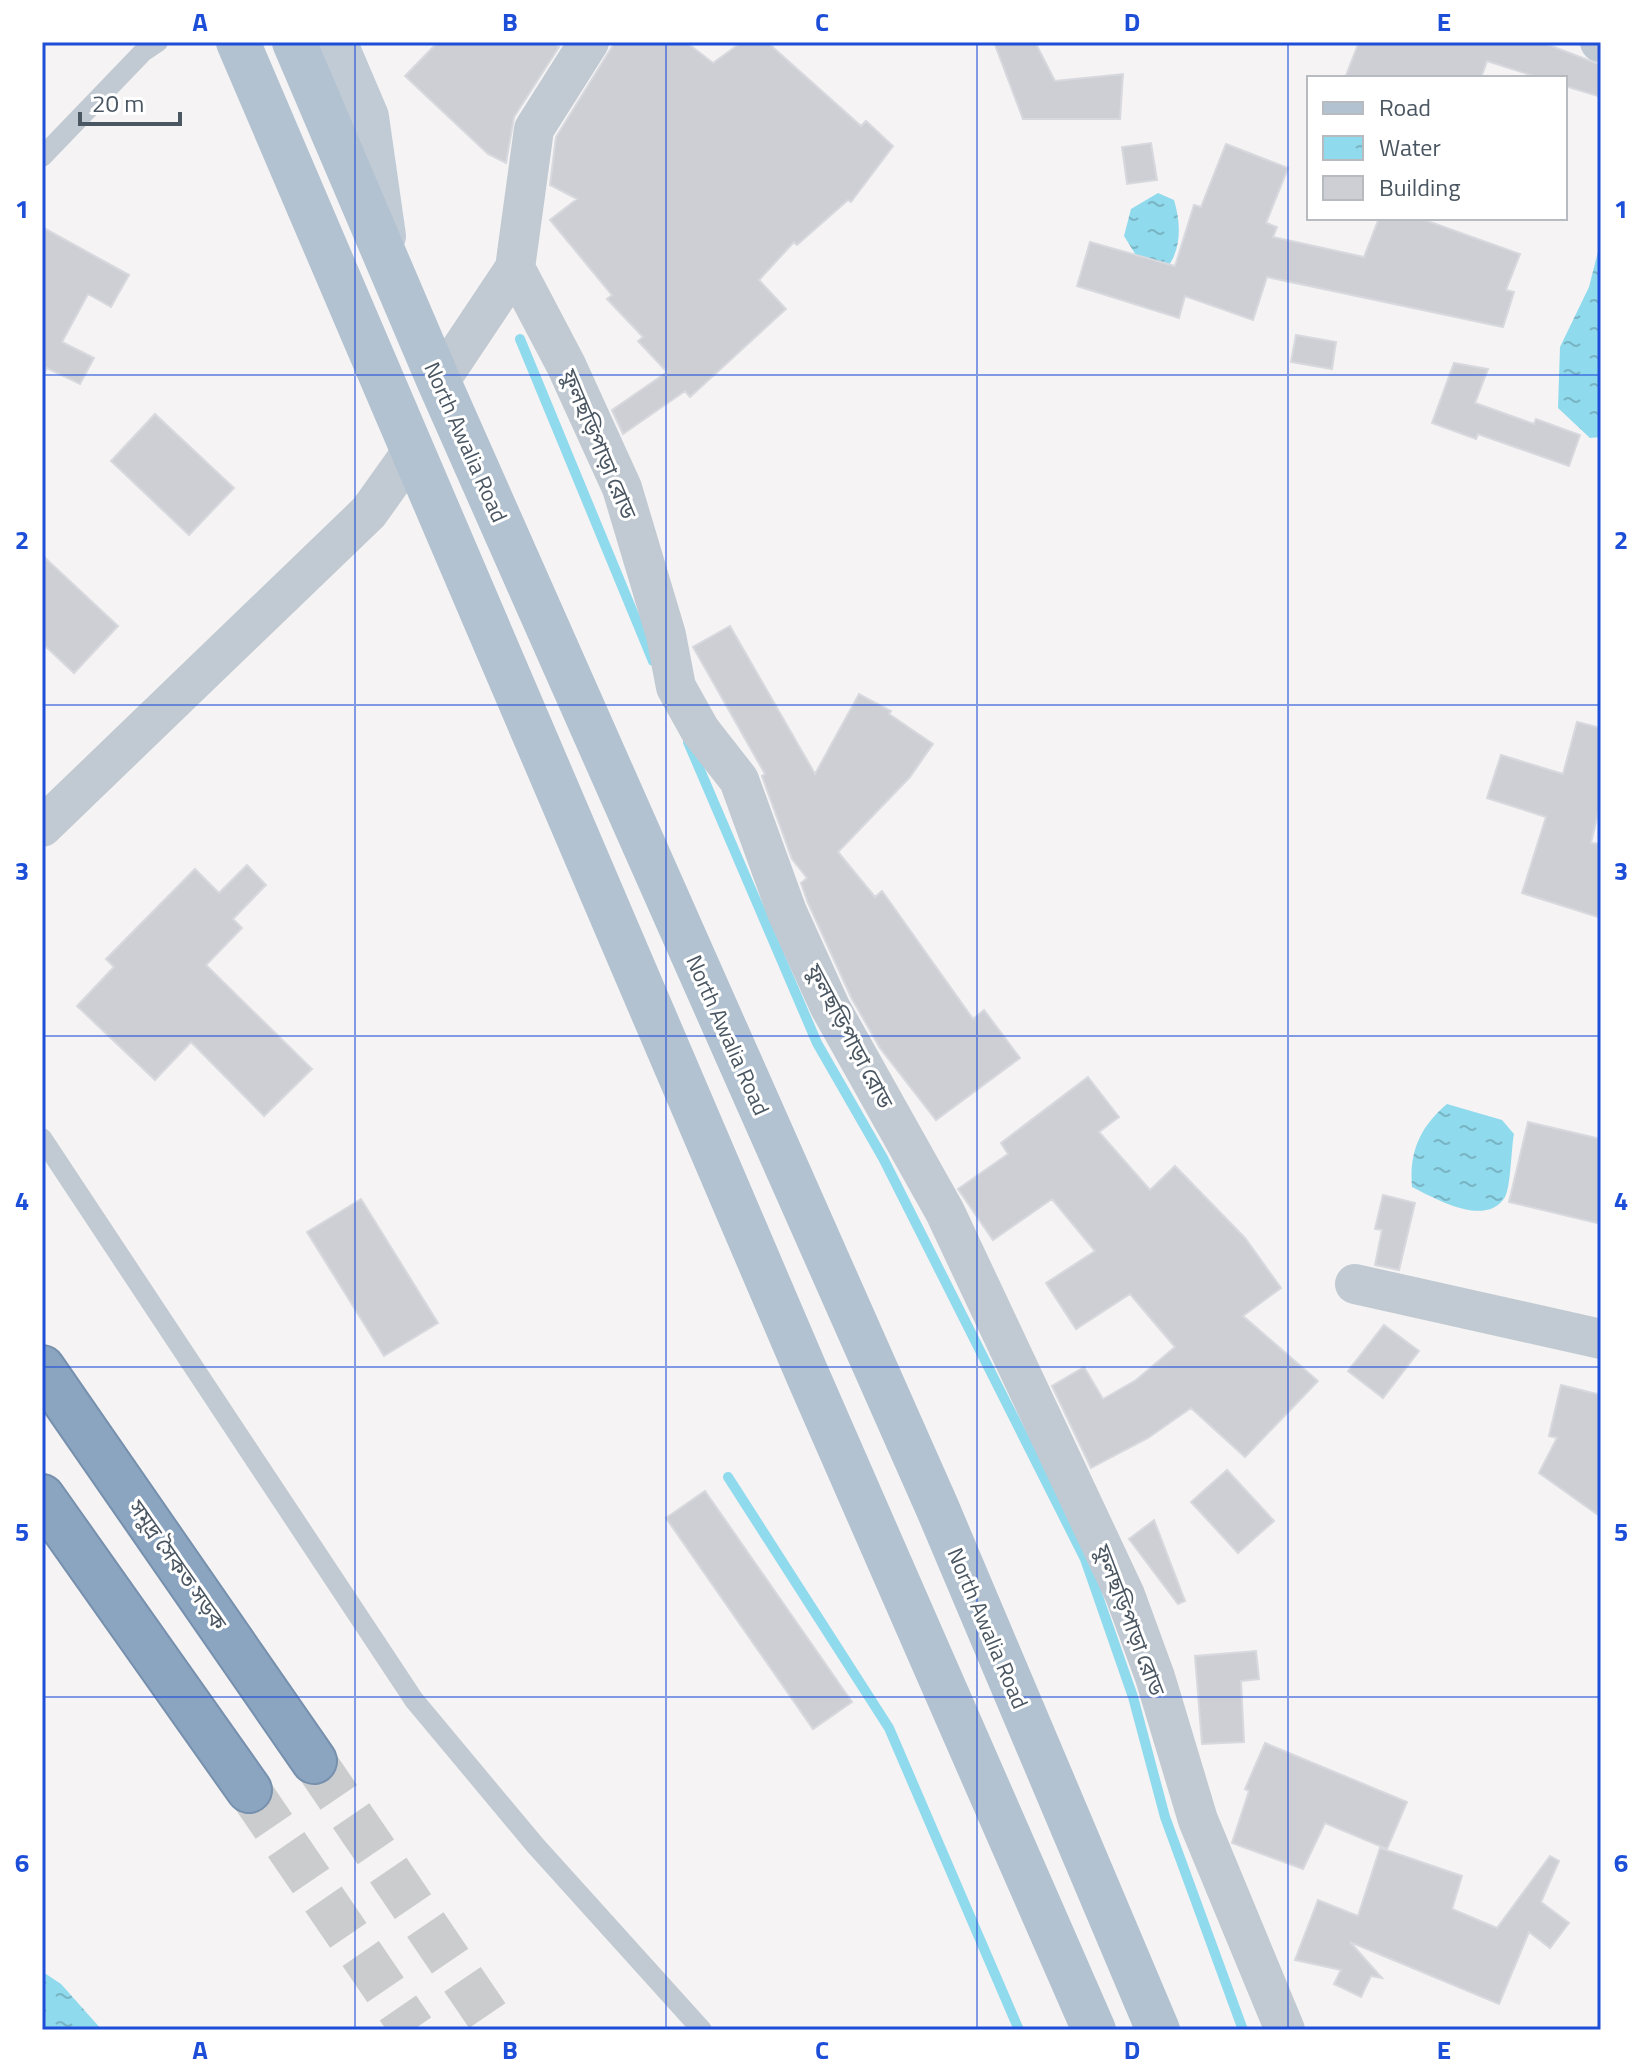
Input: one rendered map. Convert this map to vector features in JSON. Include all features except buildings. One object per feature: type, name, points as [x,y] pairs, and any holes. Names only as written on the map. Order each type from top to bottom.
[{"type":"highway","name":"সমুদ্র সৈকত সড়ক","points":[[42,1368],[314,1761]]},
{"type":"highway","points":[[42,1497],[249,1790]]},
{"type":"main road","points":[[238,42],[870,1522],[1094,2030]]},
{"type":"main road","name":"North Awalia Road","points":[[294,42],[439,382],[931,1494],[1158,2030]]},
{"type":"main road","points":[[335,42],[367,117],[388,262]]},
{"type":"main road","points":[[808,1376],[868,1350]]},
{"type":"main road","points":[[870,1522],[931,1494]]},
{"type":"street","points":[[439,382],[515,268],[534,129],[589,42]]},
{"type":"street","name":"ফুলছড়িপাড়া রোড","points":[[515,268],[566,365],[622,488],[666,635],[676,687],[700,730],[739,780],[787,912],[830,1007],[945,1212],[1125,1595],[1155,1677],[1198,1820],[1285,2030]]},
{"type":"street","points":[[42,827],[369,512],[411,453]]},
{"type":"street","points":[[1355,1284],[1601,1339]]},
{"type":"lane","points":[[42,157],[143,52],[158,42]]},
{"type":"lane","points":[[42,1138],[414,1700],[535,1845],[702,2030]]},
{"type":"water","points":[[1158,193],[1174,200],[1178,218],[1177,245],[1166,269],[1139,260],[1124,236],[1131,209]]},
{"type":"water","points":[[1601,240],[1601,437],[1590,438],[1558,408],[1560,347],[1589,287]]},
{"type":"water","points":[[1447,1104],[1502,1120],[1514,1134],[1507,1192],[1497,1206],[1474,1211],[1460,1208],[1412,1187],[1412,1162],[1418,1141]]},
{"type":"water","points":[[46,1974],[61,1984],[102,2030],[42,2030],[42,1975]]},
{"type":"waterway","points":[[520,339],[653,661]]},
{"type":"waterway","points":[[688,742],[817,1043],[883,1158],[1085,1559],[1133,1697],[1165,1817],[1243,2030]]},
{"type":"waterway","points":[[728,1477],[889,1728],[1019,2030]]},
{"type":"tunnel","points":[[314,1761],[497,2030]]},
{"type":"tunnel","points":[[249,1790],[413,2030]]}]
